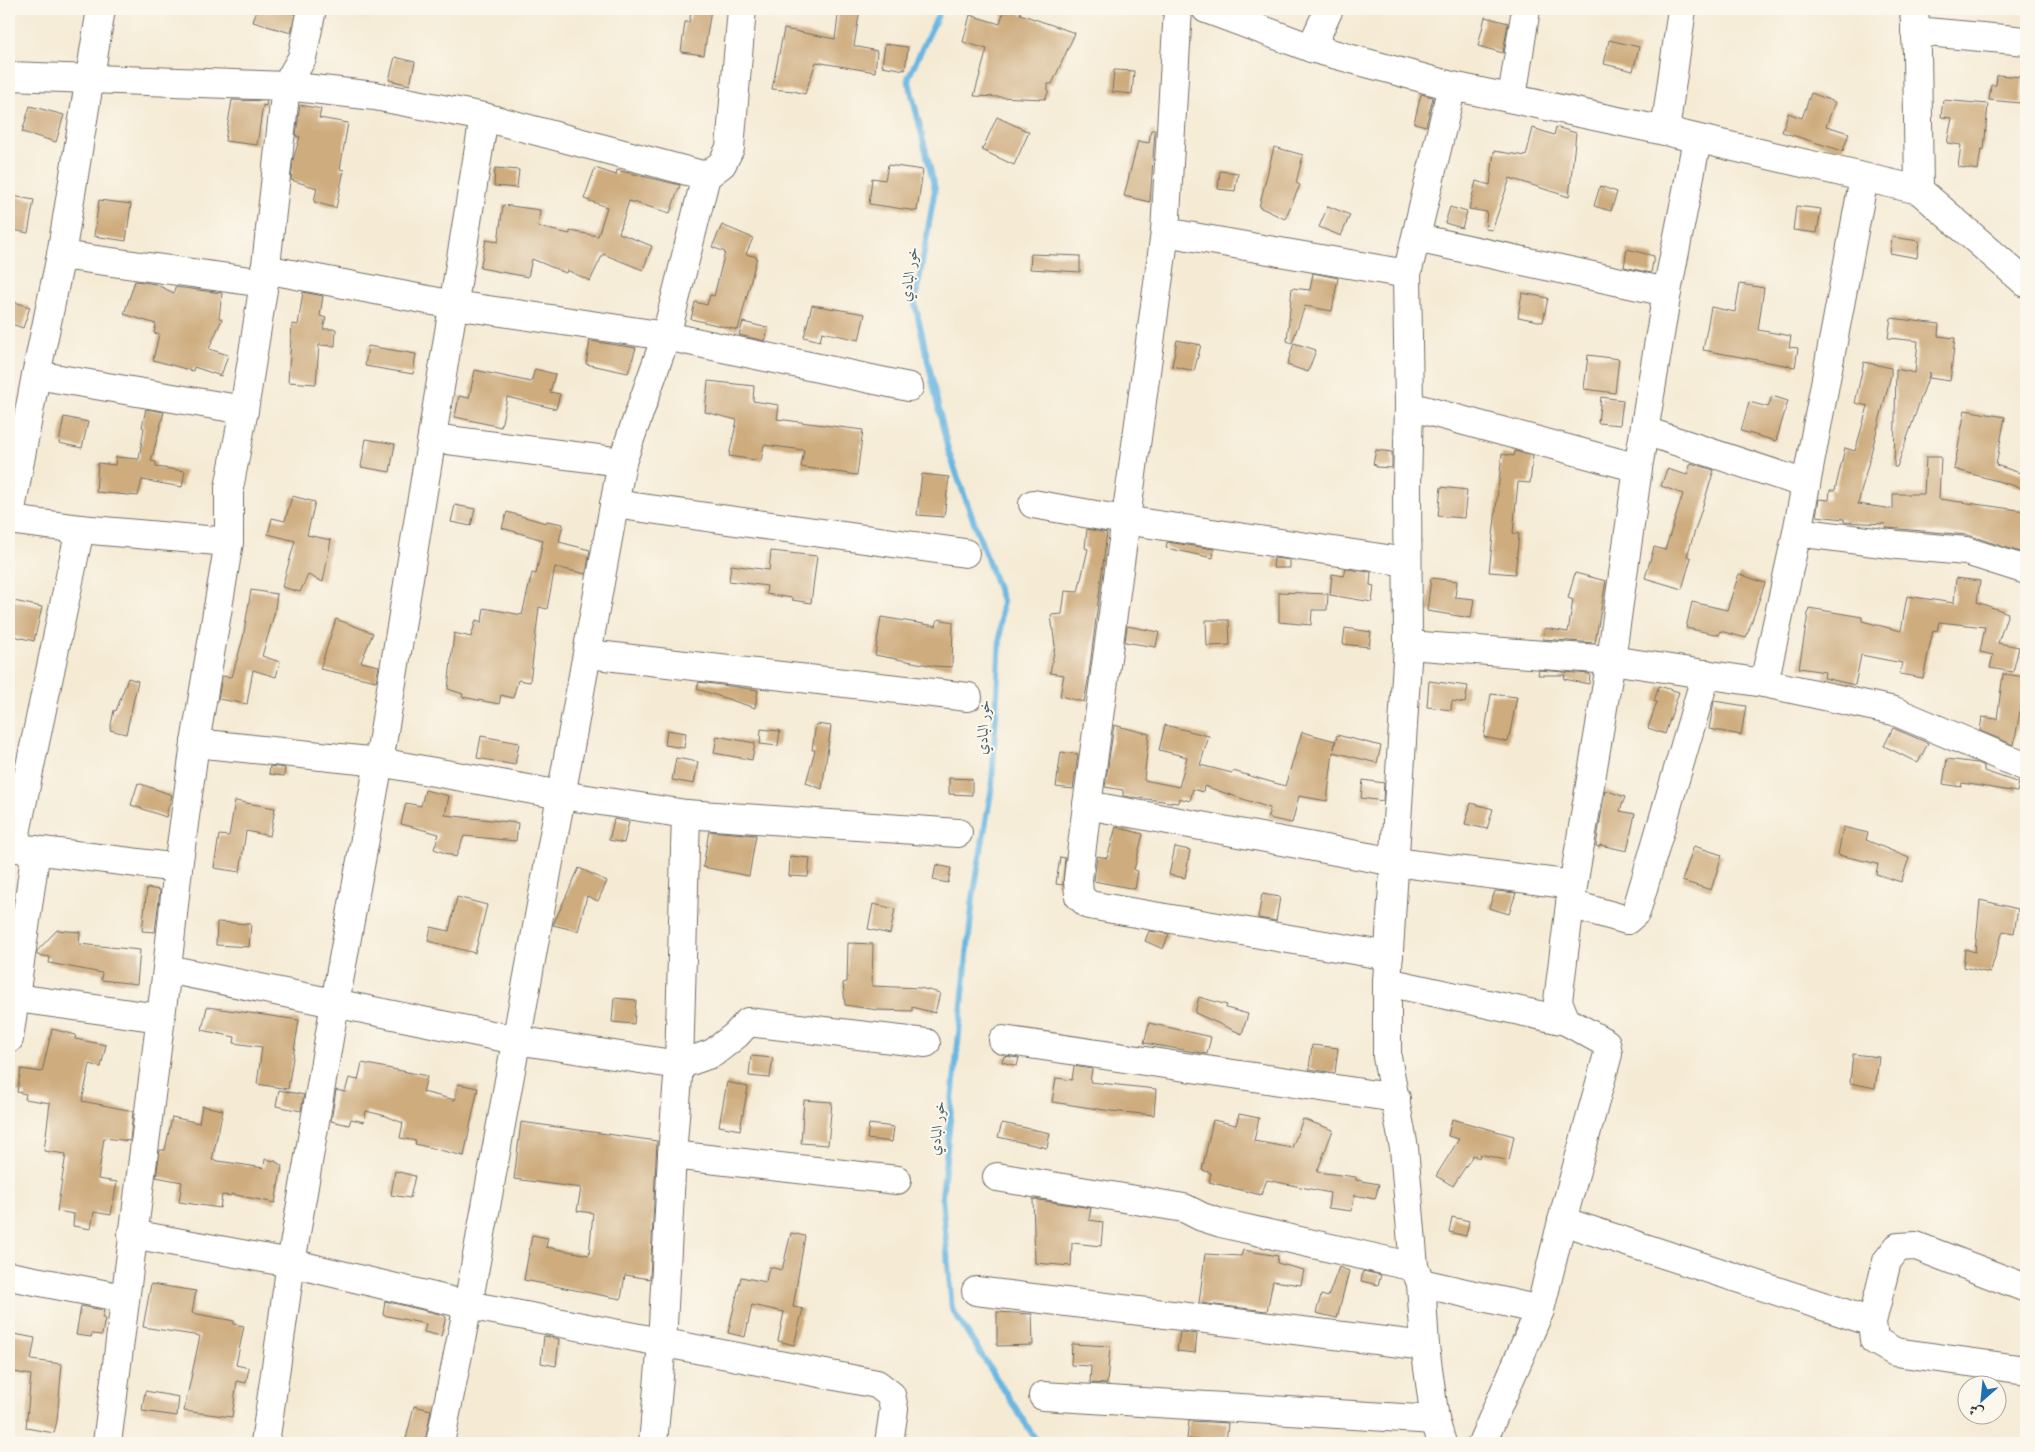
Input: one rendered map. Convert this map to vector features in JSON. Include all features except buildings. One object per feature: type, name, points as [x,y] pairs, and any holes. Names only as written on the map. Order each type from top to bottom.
[{"type":"street","points":[[101,9],[61,255],[9,520],[80,529],[229,542]]},
{"type":"street","points":[[107,1443],[178,868],[195,743],[229,542],[229,488],[244,410],[265,276],[286,86],[302,58],[312,9]]},
{"type":"street","points":[[440,1443],[468,1305],[622,462],[666,336],[706,176],[722,164],[730,148],[742,9]]},
{"type":"street","points":[[1178,9],[1165,232],[1086,805],[1078,887],[1079,896],[1088,905],[1390,956]]},
{"type":"street","points":[[1206,9],[1310,48],[1452,86],[1512,97],[1665,131],[1697,140],[1919,190],[2026,283]]},
{"type":"street","points":[[1310,48],[1329,9]]},
{"type":"street","points":[[1512,97],[1526,9]]},
{"type":"street","points":[[1665,131],[1682,9]]},
{"type":"street","points":[[1919,190],[1914,20],[2026,40]]},
{"type":"street","points":[[9,76],[286,86],[375,96],[484,117],[706,176]]},
{"type":"street","points":[[1043,1396],[1439,1432],[1425,1346],[1404,1148],[1388,1057],[1387,982],[1408,645],[1407,484],[1409,406],[1407,274],[1452,86]]},
{"type":"street","points":[[265,1443],[291,1263],[335,1003],[379,762],[484,117]]},
{"type":"street","points":[[1566,1021],[1558,1001],[1571,894],[1611,660],[1638,468],[1667,292],[1697,140]]},
{"type":"street","points":[[1764,683],[1797,532],[1864,178]]},
{"type":"street","points":[[1165,232],[1407,274]]},
{"type":"street","points":[[1416,238],[1667,292]]},
{"type":"street","points":[[61,255],[265,276],[666,336],[909,387]]},
{"type":"street","points":[[36,375],[244,410]]},
{"type":"street","points":[[1409,406],[1638,468]]},
{"type":"street","points":[[1645,431],[1806,484]]},
{"type":"street","points":[[432,438],[622,462]]},
{"type":"street","points":[[614,504],[965,553]]},
{"type":"street","points":[[1034,504],[1124,520],[1407,562]]},
{"type":"street","points":[[9,1039],[19,848],[80,529]]},
{"type":"street","points":[[1797,532],[1898,545],[1966,551],[2026,570]]},
{"type":"street","points":[[1408,645],[1611,660],[1764,683],[1894,711],[2025,762]]},
{"type":"street","points":[[588,654],[968,697]]},
{"type":"street","points":[[1086,805],[1571,894],[1627,920],[1636,912],[1706,674]]},
{"type":"street","points":[[195,743],[379,762],[561,795],[686,814],[958,833]]},
{"type":"street","points":[[653,1443],[662,1343],[679,1065],[686,814]]},
{"type":"street","points":[[19,848],[178,868]]},
{"type":"street","points":[[167,969],[516,1040],[679,1065],[713,1053],[736,1035],[748,1022],[926,1043]]},
{"type":"street","points":[[1387,982],[1566,1021],[1606,1042],[1608,1054],[1562,1220],[1540,1310],[1482,1443]]},
{"type":"street","points":[[12,998],[160,1018]]},
{"type":"street","points":[[1003,1040],[1396,1098]]},
{"type":"street","points":[[672,1155],[897,1180]]},
{"type":"street","points":[[997,1177],[1184,1208],[1202,1218],[1220,1224],[1418,1275],[1540,1310]]},
{"type":"street","points":[[1562,1220],[1872,1322]]},
{"type":"street","points":[[132,1234],[291,1263],[468,1305],[877,1384],[891,1395],[894,1409],[889,1443]]},
{"type":"street","points":[[2026,1288],[1916,1246],[1898,1247],[1887,1261],[1872,1322],[1874,1340],[1895,1352],[2026,1370]]},
{"type":"street","points":[[9,1276],[124,1298]]},
{"type":"street","points":[[976,1291],[1425,1346]]},
{"type":"waterway","name":"خور البادي","points":[[941,9],[908,78],[935,189],[915,304],[948,450],[1002,600],[992,786],[973,898],[942,1197],[952,1309],[1038,1443]]}]
